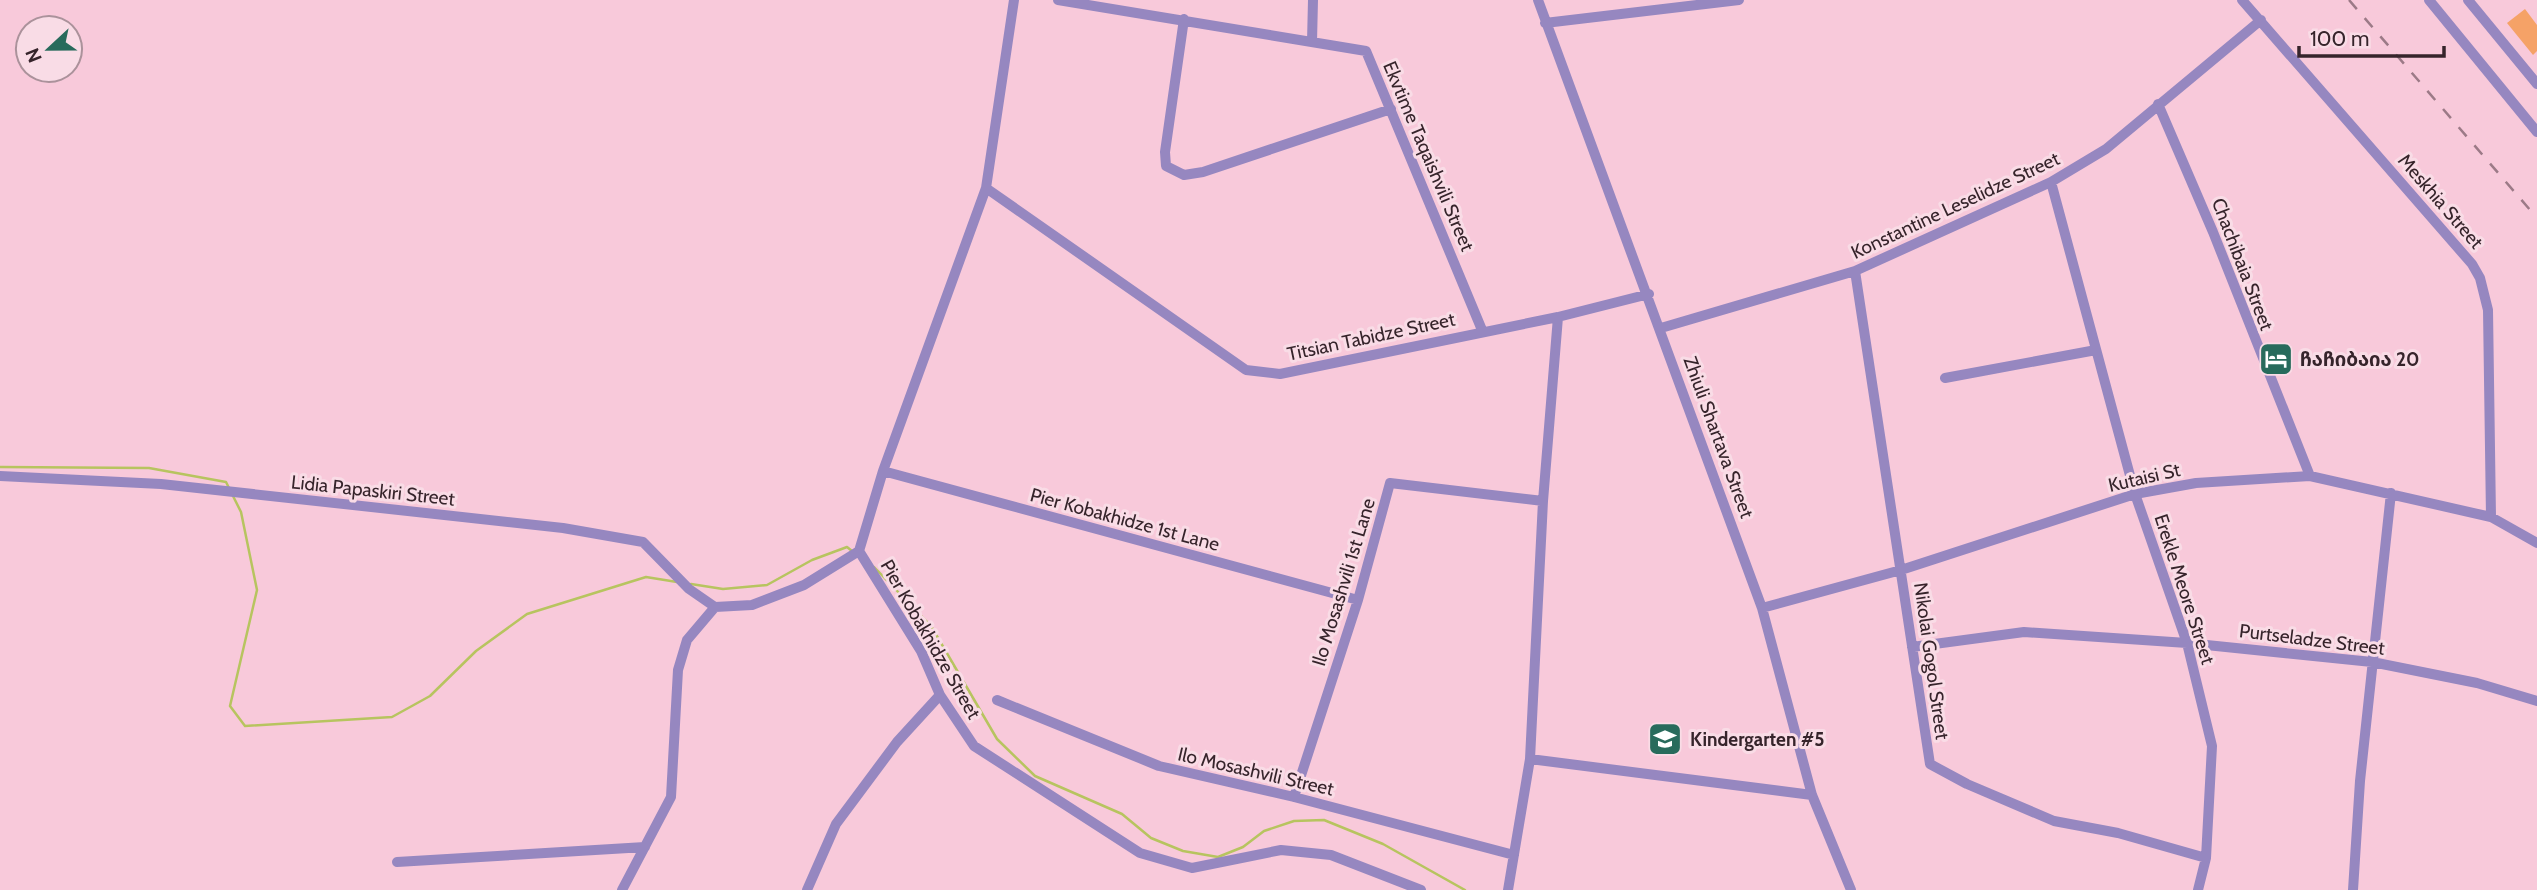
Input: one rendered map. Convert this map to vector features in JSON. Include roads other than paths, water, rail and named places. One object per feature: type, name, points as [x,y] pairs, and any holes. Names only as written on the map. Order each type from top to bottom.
[{"type":"street","name":"Pier Kobakhidze Street","points":[[1014,0],[986,188],[883,471],[859,551],[921,651],[940,695],[974,746],[1140,853],[1192,868],[1282,850],[1331,855],[1414,888]]},
{"type":"street","name":"Ekvtime Taqaishvili Street","points":[[1058,0],[1366,51],[1482,330]]},
{"type":"street","points":[[1312,42],[1313,0]]},
{"type":"street","name":"Zhiuli Shartava Street","points":[[1538,0],[1649,294],[1762,608],[1812,795],[1851,890]]},
{"type":"street","points":[[1545,23],[1739,0]]},
{"type":"street","name":"Meskhia Street","points":[[2242,0],[2472,264],[2480,278],[2488,310],[2491,517]]},
{"type":"street","points":[[2468,0],[2537,84]]},
{"type":"street","points":[[2432,1],[2537,132]]},
{"type":"street","points":[[1184,19],[1165,152],[1166,166],[1184,175],[1203,172],[1391,109]]},
{"type":"street","name":"Konstantine Leselidze Street","points":[[1661,328],[1855,271],[2051,182],[2106,149],[2261,20]]},
{"type":"street","name":"Chachibaia Street","points":[[2158,104],[2213,232],[2310,477]]},
{"type":"street","name":"Erekle Meore Street","points":[[2051,182],[2135,494],[2187,643],[2212,746],[2206,858],[2198,890]]},
{"type":"street","name":"Titsian Tabidze Street","points":[[986,188],[1246,370],[1280,374],[1482,330],[1558,317],[1649,294]]},
{"type":"street","name":"Nikolai Gogol Street","points":[[1855,271],[1927,758],[1935,768],[2054,821],[2118,833],[2206,858]]},
{"type":"street","points":[[1508,890],[1530,760],[1543,501],[1558,317]]},
{"type":"street","points":[[1945,378],[2096,350]]},
{"type":"street","name":"Pier Kobakhidze 1st Lane","points":[[883,471],[1358,600]]},
{"type":"street","name":"Lidia Papaskiri Street","points":[[0,476],[161,484],[563,528],[643,542],[689,589],[715,607]]},
{"type":"street","name":"Kutaisi St","points":[[1762,608],[1901,570],[2135,494],[2196,483],[2310,477],[2491,517],[2537,543]]},
{"type":"street","name":"Ilo Mosashvili 1st Lane","points":[[1294,797],[1358,600],[1390,483],[1543,501]]},
{"type":"street","points":[[2353,890],[2372,662],[2391,493]]},
{"type":"street","points":[[622,890],[671,797],[678,670],[687,639],[715,607],[752,605],[804,585],[859,551]]},
{"type":"street","name":"Purtseladze Street","points":[[1912,647],[2024,632],[2187,643],[2372,662],[2477,683],[2537,701]]},
{"type":"street","points":[[807,890],[836,824],[897,742],[940,695]]},
{"type":"street","name":"Ilo Mosashvili Street","points":[[997,699],[1159,766],[1294,797],[1514,855]]},
{"type":"street","points":[[1530,760],[1812,795]]},
{"type":"street","points":[[397,862],[645,847]]},
{"type":"waterway","points":[[0,467],[149,468],[226,482],[229,488]]},
{"type":"waterway","points":[[232,494],[241,512],[257,590],[230,706],[245,726],[392,717],[430,696],[476,651],[527,614],[646,577],[677,582]]},
{"type":"waterway","points":[[691,584],[723,589],[767,585],[812,560],[847,547],[852,551]]},
{"type":"waterway","points":[[874,567],[931,626],[997,739],[1035,776],[1122,814],[1151,838],[1183,851],[1218,857],[1243,847],[1264,831],[1294,821],[1324,820],[1383,844],[1465,890]]},
{"type":"railway","points":[[2349,0],[2537,218]]},
{"type":"place","name":"ჩაჩიბაია 20","points":[[2276,359]]},
{"type":"place","name":"Kindergarten #5","points":[[1665,739]]}]
